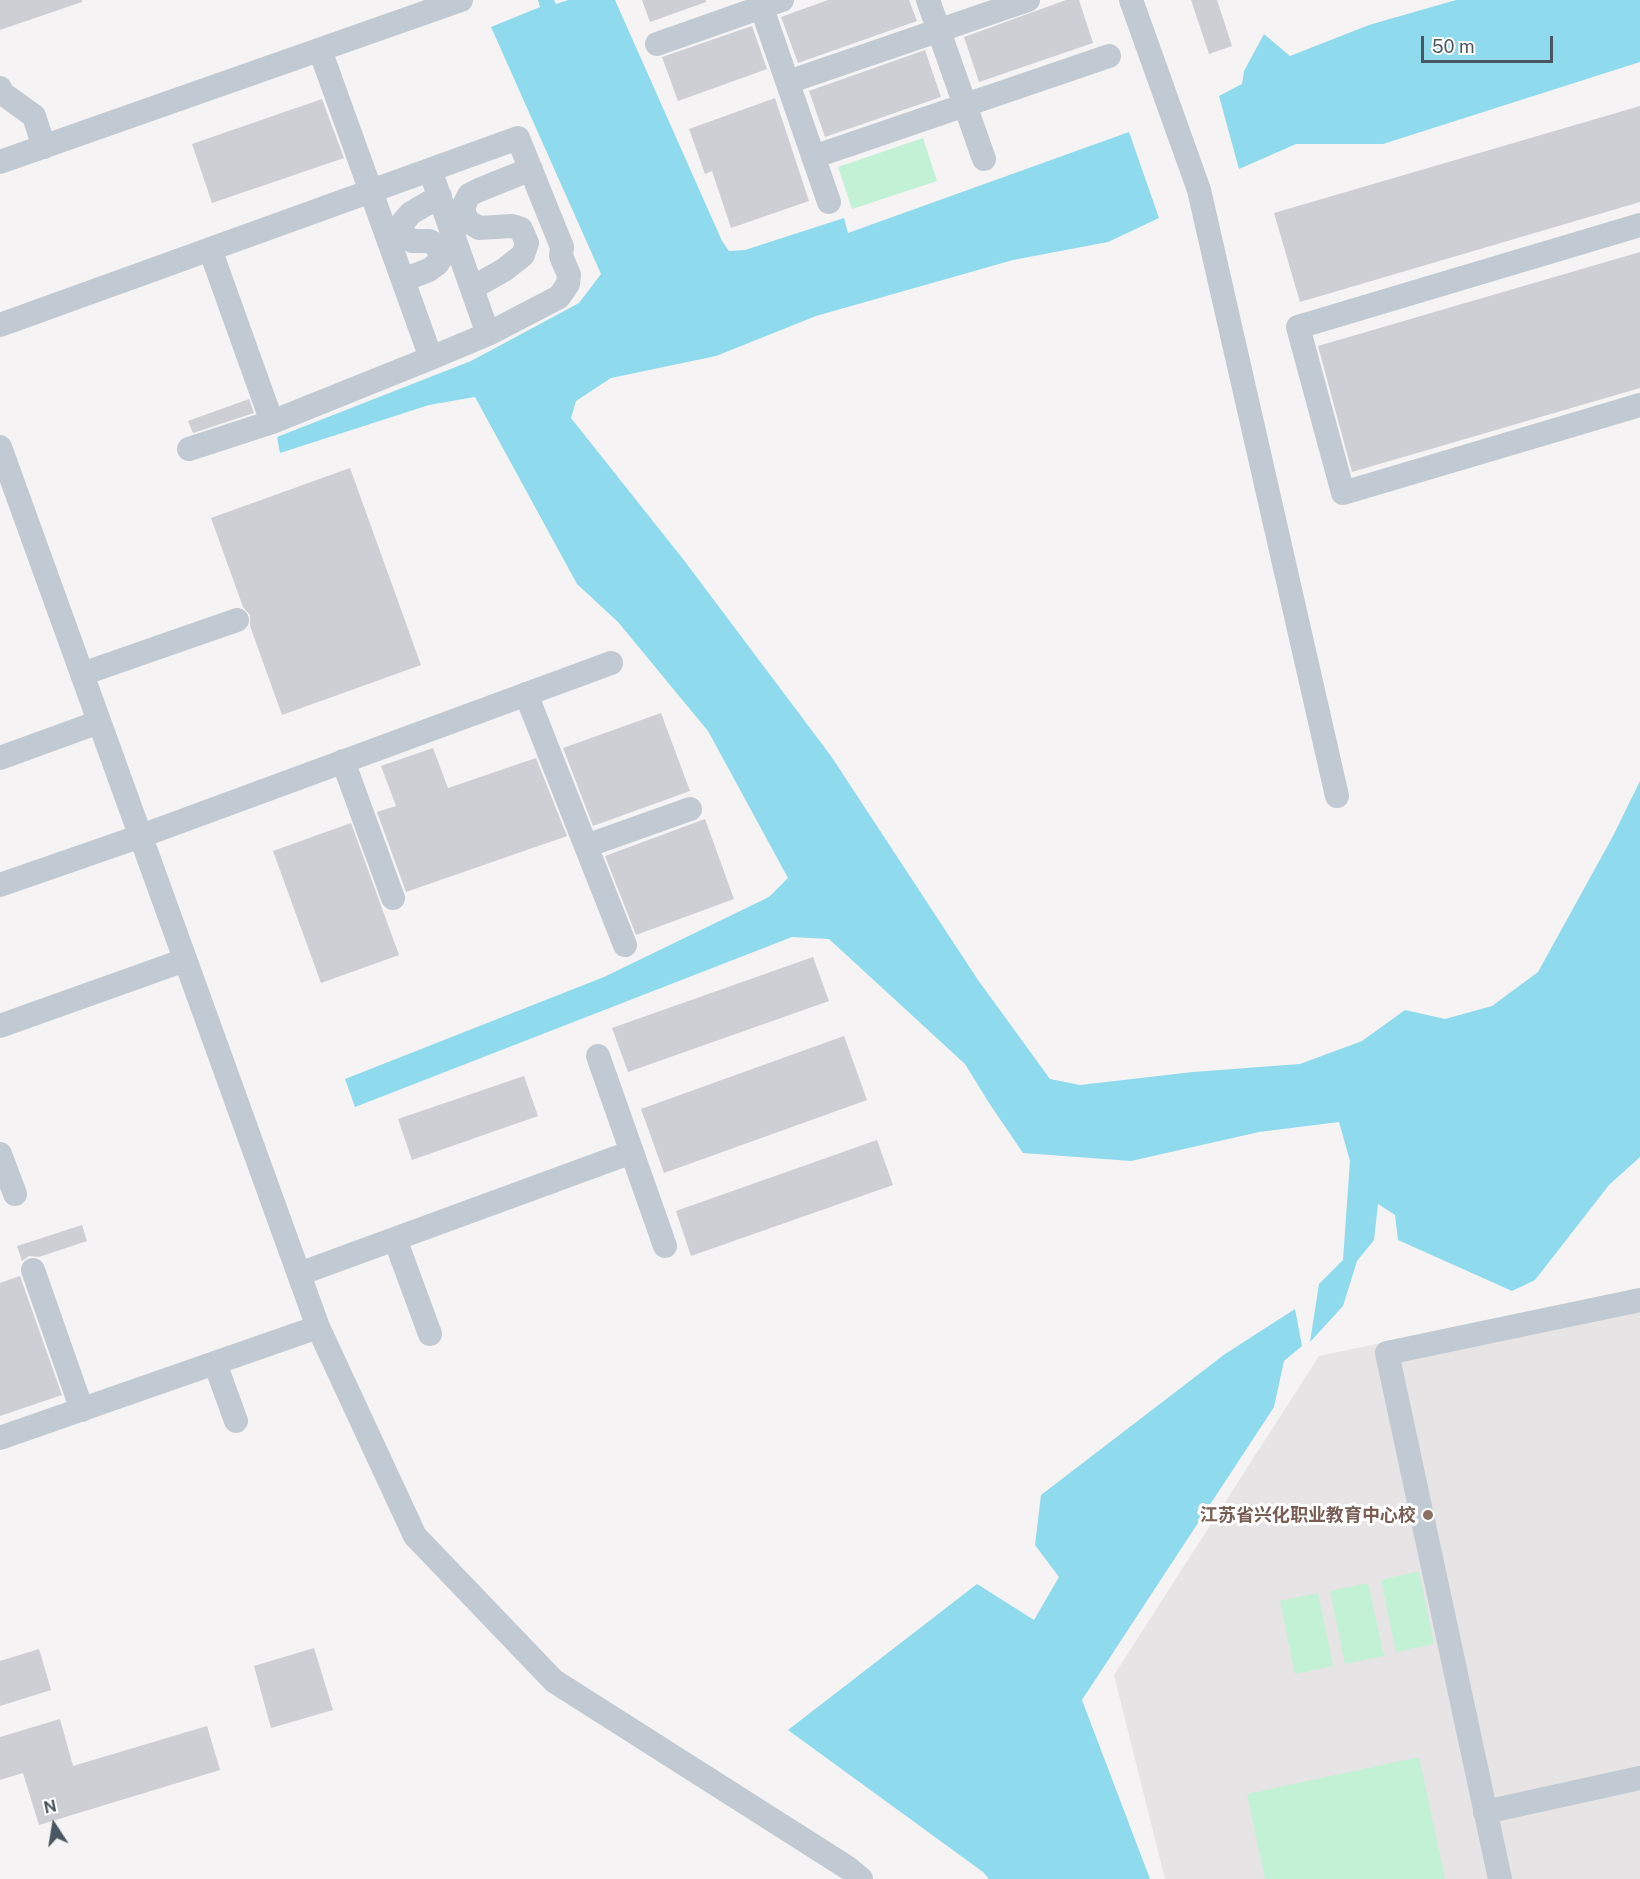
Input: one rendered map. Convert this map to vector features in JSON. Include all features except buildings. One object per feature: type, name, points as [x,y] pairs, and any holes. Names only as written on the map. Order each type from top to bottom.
[{"type":"street","points":[[0,162],[320,50],[427,6],[461,0]]},
{"type":"street","points":[[928,0],[984,159]]},
{"type":"street","points":[[788,82],[1028,0]]},
{"type":"street","points":[[1131,0],[1199,190],[1337,796]]},
{"type":"street","points":[[657,44],[768,2],[788,82],[829,202]]},
{"type":"street","points":[[320,50],[431,358]]},
{"type":"street","points":[[813,156],[1108,56]]},
{"type":"street","points":[[0,88],[2,93],[34,116],[44,147]]},
{"type":"street","points":[[0,325],[518,138],[562,248],[561,256],[569,275],[568,284],[559,297],[488,334],[431,358],[272,422],[189,449]]},
{"type":"street","points":[[472,288],[504,270],[523,255],[527,243],[521,229],[512,226],[479,228],[469,222],[464,214],[464,205],[469,195],[479,189],[531,169]]},
{"type":"street","points":[[430,170],[488,334]]},
{"type":"street","points":[[403,280],[429,270],[441,258],[437,245],[412,241],[405,236],[402,229],[403,222],[411,213],[440,196]]},
{"type":"street","points":[[1640,225],[1298,327],[1343,493],[1640,405]]},
{"type":"street","points":[[210,249],[272,422]]},
{"type":"street","points":[[0,447],[318,1327],[415,1536],[554,1681],[848,1868],[861,1879]]},
{"type":"street","points":[[82,674],[237,620]]},
{"type":"street","points":[[0,885],[141,836],[611,663]]},
{"type":"street","points":[[526,694],[625,945]]},
{"type":"street","points":[[0,758],[99,722]]},
{"type":"street","points":[[343,761],[393,898]]},
{"type":"street","points":[[586,846],[690,809]]},
{"type":"street","points":[[0,1026],[185,960]]},
{"type":"street","points":[[598,1056],[665,1246]]},
{"type":"street","points":[[299,1274],[632,1152]]},
{"type":"street","points":[[0,1154],[15,1194]]},
{"type":"street","points":[[395,1239],[430,1334]]},
{"type":"street","points":[[33,1270],[82,1410]]},
{"type":"street","points":[[1500,1879],[1387,1353],[1640,1300]]},
{"type":"street","points":[[0,1438],[318,1327]]},
{"type":"street","points":[[215,1363],[236,1421]]},
{"type":"street","points":[[1485,1812],[1640,1778]]},
{"type":"shaded area","name":"江苏省兴化职业教育中心校","points":[[1640,1289],[1640,1879],[1165,1879],[1114,1675],[1319,1356]]},
{"type":"green space","points":[[923,138],[937,181],[852,209],[838,167]]},
{"type":"green space","points":[[1419,1571],[1434,1644],[1396,1652],[1381,1580]]},
{"type":"green space","points":[[1368,1583],[1384,1656],[1345,1664],[1330,1591]]},
{"type":"green space","points":[[1318,1593],[1333,1666],[1295,1674],[1280,1601]]},
{"type":"green space","points":[[1419,1757],[1445,1879],[1265,1879],[1247,1794]]},
{"type":"water","points":[[538,0],[554,0],[556,4],[568,0],[615,0],[722,241],[729,251],[745,250],[844,218],[848,233],[1129,132],[1159,218],[1108,242],[1013,260],[816,316],[716,356],[611,378],[576,401],[571,418],[683,559],[831,756],[978,980],[1050,1079],[1080,1085],[1193,1072],[1300,1064],[1362,1041],[1405,1010],[1445,1019],[1492,1006],[1538,972],[1613,836],[1640,781],[1640,1157],[1609,1185],[1535,1280],[1512,1291],[1398,1240],[1395,1215],[1378,1204],[1374,1240],[1357,1261],[1343,1306],[1310,1342],[1319,1284],[1343,1260],[1350,1161],[1339,1122],[1259,1132],[1131,1161],[1023,1153],[965,1064],[829,939],[792,937],[355,1107],[345,1079],[604,977],[769,897],[788,878],[708,731],[618,622],[577,584],[475,397],[429,405],[280,453],[277,437],[471,361],[579,303],[601,274],[491,27],[540,7]]},
{"type":"water","points":[[1456,0],[1640,0],[1640,62],[1383,144],[1296,144],[1239,169],[1219,96],[1242,84],[1244,71],[1264,34],[1290,56],[1369,25]]},
{"type":"water","points":[[1295,1309],[1302,1346],[1284,1361],[1274,1407],[1082,1700],[1150,1879],[989,1879],[983,1872],[788,1730],[977,1584],[1034,1620],[1059,1577],[1035,1545],[1041,1495],[1225,1354]]},
{"type":"place","name":"江苏省兴化职业教育中心校","points":[[1428,1515]]}]
